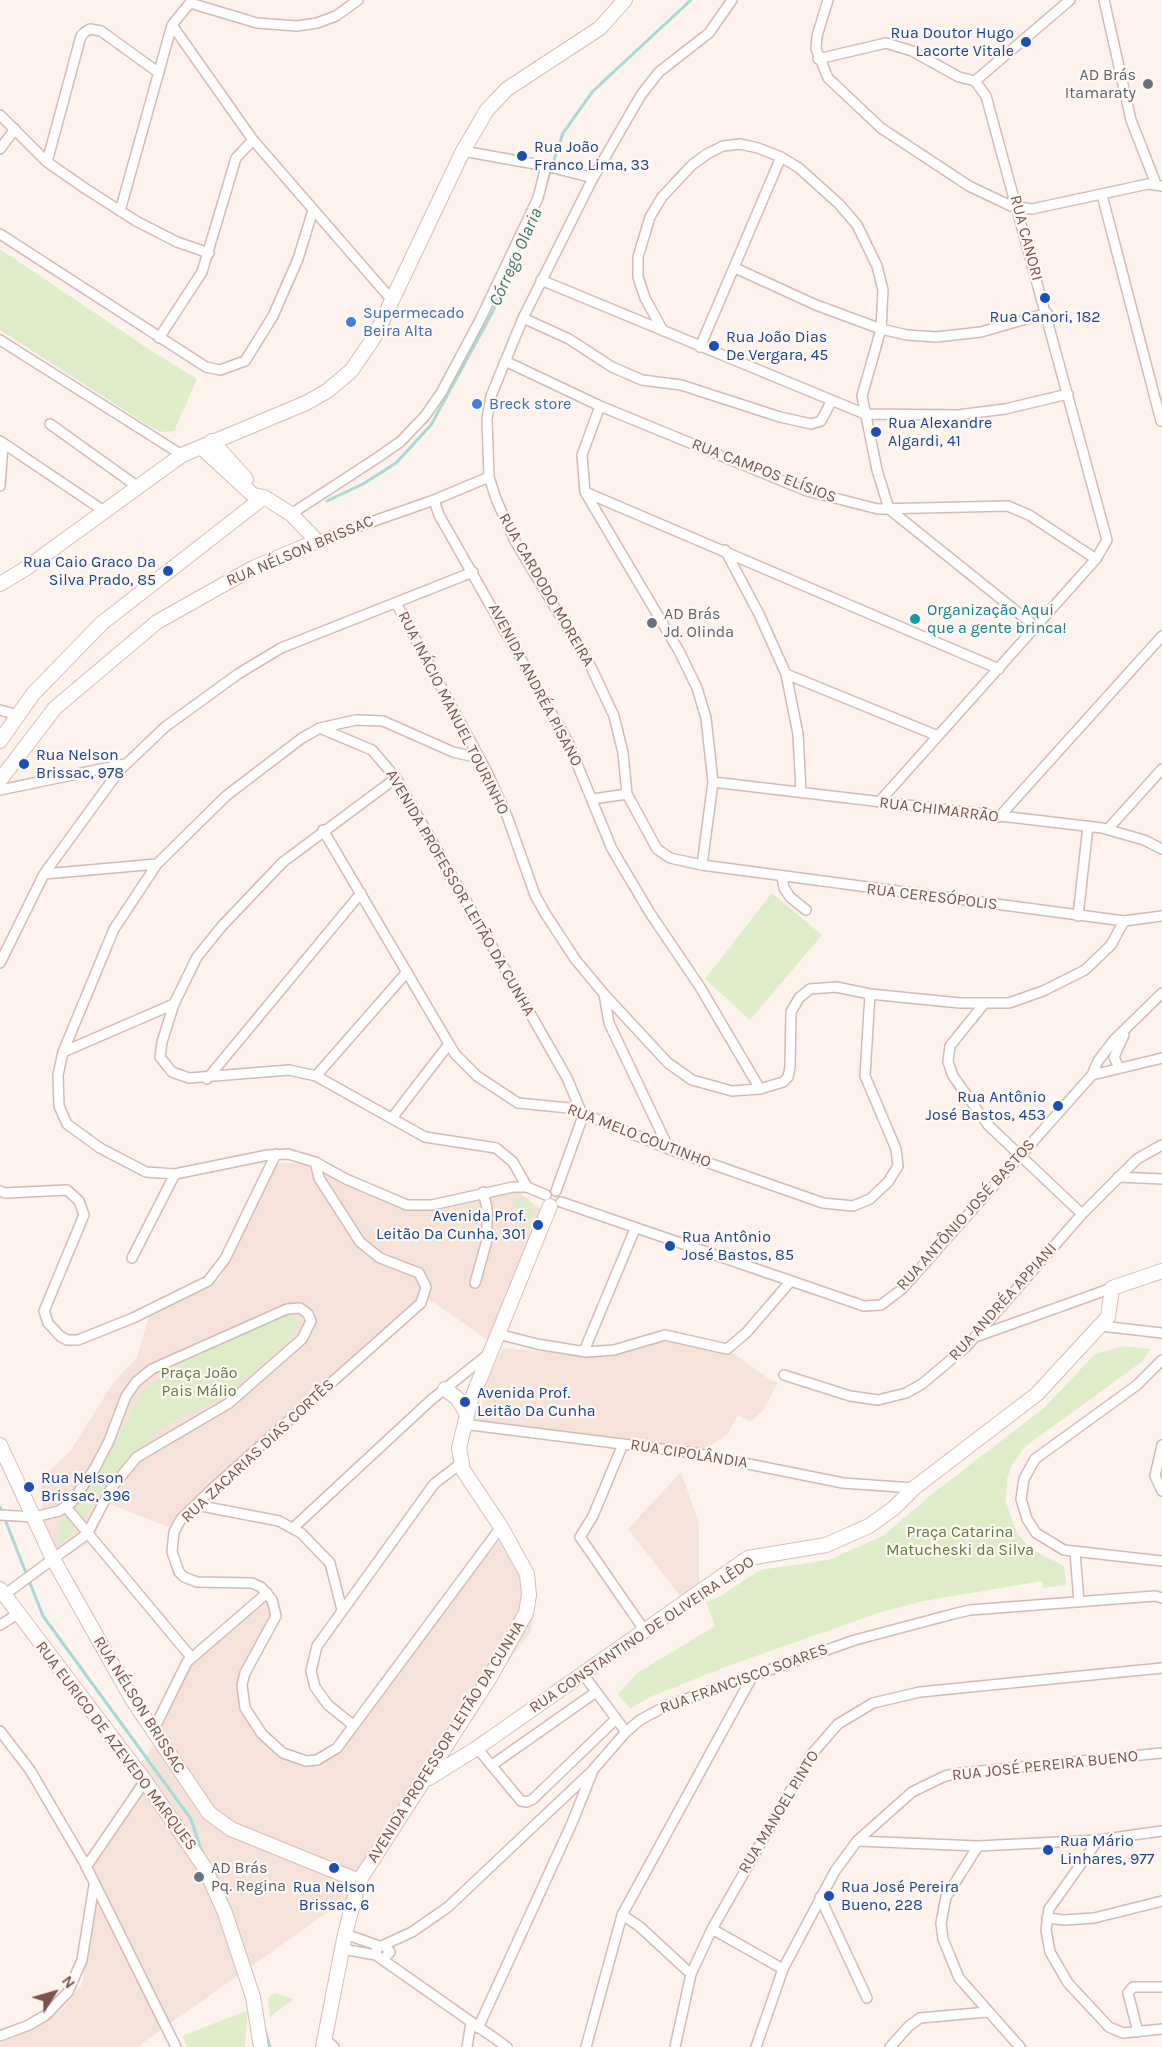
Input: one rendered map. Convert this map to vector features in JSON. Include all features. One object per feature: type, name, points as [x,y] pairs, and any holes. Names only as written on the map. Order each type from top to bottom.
[{"type":"street","points":[[120,211],[172,25],[192,2],[256,23],[297,26],[317,23],[336,16],[358,0]]},
{"type":"street","points":[[0,584],[25,569],[182,456],[327,391],[351,371],[375,336],[479,121],[501,94],[587,38],[612,16],[625,0]]},
{"type":"street","name":"RUA CARDODO MOREIRA","points":[[702,865],[670,858],[657,849],[627,794],[623,753],[614,716],[591,667],[503,519],[489,477],[488,419],[491,396],[523,318],[593,178],[650,82],[709,33],[732,0]]},
{"type":"street","points":[[828,0],[817,36],[818,59],[836,87],[881,128],[960,180],[1018,209],[1043,208],[1159,185],[1131,120],[1104,0]]},
{"type":"street","points":[[818,59],[886,43],[912,51],[959,77],[975,81],[1070,0]]},
{"type":"street","points":[[172,25],[253,140],[391,299]]},
{"type":"street","points":[[47,162],[81,36],[85,32],[90,29],[101,31],[159,73]]},
{"type":"street","name":"RUA CANORI","points":[[975,81],[986,96],[1103,520],[1107,540],[1096,559]]},
{"type":"street","points":[[0,115],[47,162],[120,211],[177,242],[209,254]]},
{"type":"street","points":[[0,149],[15,129]]},
{"type":"street","points":[[159,338],[202,272],[236,158],[253,140]]},
{"type":"street","points":[[663,331],[645,298],[639,277],[638,257],[650,217],[662,197],[692,165],[707,153],[723,147],[749,146],[782,157],[806,174],[839,204],[868,245],[883,290],[881,329],[864,386],[865,414],[889,509],[1036,627]]},
{"type":"street","points":[[463,152],[548,167],[593,178]]},
{"type":"street","points":[[700,347],[782,157]]},
{"type":"street","points":[[291,514],[400,442],[425,416],[447,383],[481,318],[538,198],[548,167]]},
{"type":"street","points":[[1102,195],[1161,421]]},
{"type":"street","points":[[0,234],[159,338],[206,367],[220,370],[245,361],[285,291],[313,210]]},
{"type":"street","points":[[735,268],[816,305],[881,329],[907,335],[952,336],[1001,328],[1047,313]]},
{"type":"street","points":[[541,279],[831,402],[865,414],[958,415],[1005,409],[1068,394]]},
{"type":"street","points":[[523,318],[560,335],[612,367],[642,380],[681,385],[780,417],[811,424],[821,421],[831,402]]},
{"type":"street","points":[[0,340],[182,456]]},
{"type":"street","name":"RUA CAMPOS ELÍSIOS","points":[[505,360],[600,406],[807,491],[865,507],[889,509],[1008,506],[1029,515],[1096,559]]},
{"type":"street","points":[[600,406],[582,455],[585,492],[675,643],[697,688],[706,718],[713,782],[702,865]]},
{"type":"street","points":[[50,424],[138,487]]},
{"type":"street","points":[[2,442],[104,511]]},
{"type":"street","points":[[0,486],[2,442]]},
{"type":"street","points":[[206,444],[264,497],[291,514],[317,541]]},
{"type":"street","name":"RUA NÉLSON BRISSAC","points":[[0,780],[55,708],[157,622],[253,568],[317,541],[434,500],[489,477]]},
{"type":"street","points":[[585,492],[999,669]]},
{"type":"street","points":[[16,758],[0,742],[18,716],[62,663],[102,623],[264,497]]},
{"type":"street","name":"AVENIDA ANDRÉA PISANO","points":[[434,500],[439,514],[568,742],[612,849],[650,913],[700,987],[760,1089]]},
{"type":"street","points":[[725,550],[759,614],[786,674],[798,734],[801,792]]},
{"type":"street","points":[[879,802],[1096,559]]},
{"type":"street","points":[[0,963],[44,874],[125,764],[165,728],[252,665],[281,648],[472,572]]},
{"type":"street","name":"RUA INÁCIO MANUEL TOURINHO","points":[[396,603],[479,758],[507,816],[535,895],[575,959],[604,994],[680,1073],[692,1080],[724,1090],[760,1089],[783,1082],[788,1077],[790,1067],[789,1021],[795,1004],[805,993],[827,986],[870,994],[983,1005],[1021,1000],[1084,970],[1112,945],[1124,921]]},
{"type":"street","points":[[999,817],[1162,636]]},
{"type":"street","points":[[786,674],[938,736]]},
{"type":"street","points":[[0,710],[18,716]]},
{"type":"street","points":[[479,758],[453,752],[383,721],[356,720],[320,728],[302,738],[225,796],[157,864],[107,943],[63,1052],[58,1075],[59,1106],[67,1124],[100,1148],[134,1168],[154,1173],[175,1174],[276,1154],[296,1156],[315,1162],[346,1179],[407,1205],[432,1205],[483,1192],[527,1187]]},
{"type":"street","name":"AVENIDA PROFESSOR LEITÃO DA CUNHA","points":[[320,728],[372,750],[396,778],[567,1078],[583,1116]]},
{"type":"street","points":[[0,790],[125,764]]},
{"type":"street","points":[[1108,829],[1162,769]]},
{"type":"street","points":[[396,778],[322,830],[275,869],[222,926],[197,957],[174,1004],[162,1042],[160,1057],[172,1072],[182,1077],[207,1079],[290,1070],[316,1076],[434,1140],[496,1148],[513,1162],[527,1187],[553,1201]]},
{"type":"street","name":"RUA CHIMARRÃO","points":[[713,782],[1088,826],[1108,829],[1162,849]]},
{"type":"street","points":[[593,799],[627,794]]},
{"type":"street","points":[[1078,916],[1088,826]]},
{"type":"street","name":"RUA MELO COUTINHO","points":[[322,830],[449,1044],[477,1076],[518,1103],[560,1106],[669,1149],[823,1203],[853,1206],[870,1199],[888,1182],[898,1166],[899,1160],[865,1076],[870,994]]},
{"type":"street","points":[[44,874],[157,864]]},
{"type":"street","name":"RUA CERESÓPOLIS","points":[[702,865],[1078,916],[1124,921],[1162,916]]},
{"type":"street","points":[[782,877],[784,888],[790,897],[806,910]]},
{"type":"street","points":[[207,1079],[361,893]]},
{"type":"street","points":[[316,1076],[406,972]]},
{"type":"street","name":"RUA ANTÔNIO JOSÉ BASTOS","points":[[553,1201],[790,1282],[872,1307],[888,1301],[902,1289],[1092,1075],[1109,1047],[1162,993]]},
{"type":"street","points":[[604,994],[609,1023],[669,1149]]},
{"type":"street","points":[[63,1052],[174,1004]]},
{"type":"street","points":[[983,1005],[952,1040],[948,1054],[950,1069],[979,1115],[1019,1156],[1082,1214]]},
{"type":"street","name":"RUA ANTÔNIO JOSÉ BASTOS","points":[[1119,1068],[1114,1057],[1126,1030]]},
{"type":"street","points":[[392,1118],[449,1044]]},
{"type":"street","points":[[1092,1075],[1162,1058]]},
{"type":"street","points":[[353,1725],[319,1696],[311,1671],[317,1646],[434,1484],[460,1464],[459,1448],[465,1419],[553,1201],[583,1116]]},
{"type":"street","name":"RUA ANDRÉA APPIANI","points":[[784,1375],[850,1396],[889,1398],[922,1384],[976,1337],[1082,1214],[1118,1177],[1148,1150],[1162,1145]]},
{"type":"street","points":[[0,1191],[5,1193],[68,1190],[79,1201],[84,1215],[44,1311],[48,1323],[60,1336],[67,1340],[78,1340],[133,1318],[208,1281],[225,1259],[276,1154]]},
{"type":"street","name":"RUA ZACARIAS DIAS CORTÊS","points":[[267,1593],[252,1583],[197,1582],[179,1572],[172,1552],[174,1532],[182,1519],[196,1505],[421,1303],[426,1286],[419,1273],[380,1258],[360,1242],[319,1178],[315,1162]]},
{"type":"street","points":[[132,1258],[175,1174]]},
{"type":"street","points":[[1118,1177],[1162,1179]]},
{"type":"street","points":[[475,1283],[487,1240],[487,1208],[483,1192]]},
{"type":"street","points":[[584,1351],[635,1229]]},
{"type":"street","points":[[976,1337],[1162,1271]]},
{"type":"street","points":[[498,1334],[537,1344],[584,1351],[614,1350],[665,1335],[727,1348],[734,1346],[790,1282]]},
{"type":"street","name":"RUA CONSTANTINO DE OLIVEIRA LÊDO","points":[[424,1781],[477,1748],[748,1558],[768,1553],[808,1549],[844,1538],[869,1526],[894,1508],[914,1488],[1037,1394],[1101,1326],[1110,1312],[1112,1288]]},
{"type":"street","points":[[0,1515],[34,1517],[66,1507],[77,1496],[95,1468],[109,1441],[126,1396],[144,1374],[287,1309],[293,1307],[307,1311],[311,1321],[302,1339],[251,1386],[220,1409],[137,1456],[112,1487],[87,1534],[2,1592]]},
{"type":"street","points":[[1101,1326],[1162,1333]]},
{"type":"street","points":[[293,1528],[445,1389],[491,1352]]},
{"type":"street","points":[[1162,1360],[1137,1385],[1043,1451],[1028,1468],[1021,1492],[1027,1519],[1043,1539],[1075,1552],[1162,1561]]},
{"type":"street","points":[[445,1389],[457,1398],[465,1419]]},
{"type":"street","name":"RUA CIPOLÂNDIA","points":[[465,1419],[730,1459],[843,1483],[914,1488]]},
{"type":"street","points":[[623,1444],[593,1516],[580,1537],[645,1631]]},
{"type":"street","name":"RUA NÉLSON BRISSAC","points":[[0,1445],[52,1559],[153,1731],[203,1806],[220,1823],[294,1857],[359,1881]]},
{"type":"street","points":[[1162,1445],[1155,1476],[1162,1491]]},
{"type":"street","name":"AVENIDA PROFESSOR LEITÃO DA CUNHA","points":[[327,2044],[342,1949],[359,1881],[522,1625],[526,1613],[529,1595],[527,1574],[501,1527],[476,1494],[460,1464]]},
{"type":"street","points":[[196,1505],[279,1521],[293,1528],[317,1547],[330,1563],[342,1610]]},
{"type":"street","points":[[66,1507],[191,1657]]},
{"type":"street","points":[[153,1731],[184,1666],[191,1657],[267,1593],[276,1616],[245,1673],[242,1685],[243,1703],[254,1723],[283,1752],[297,1759],[312,1761],[325,1756],[337,1748],[501,1527]]},
{"type":"street","points":[[1075,1552],[1079,1602]]},
{"type":"street","name":"RUA EURICO DE AZEVEDO MARQUES","points":[[2,1592],[145,1781],[205,1868],[225,1913],[253,1997],[261,2047]]},
{"type":"street","name":"RUA FRANCISCO SOARES","points":[[384,1952],[448,1907],[592,1771],[626,1732],[640,1720],[666,1706],[855,1640],[953,1614],[1155,1596],[1162,1598]]},
{"type":"street","points":[[0,1625],[18,1614]]},
{"type":"street","name":"RUA MANOEL PINTO","points":[[675,2047],[690,1974],[712,1929],[811,1755],[838,1724],[873,1703],[920,1692],[1162,1668]]},
{"type":"street","points":[[583,1674],[626,1732]]},
{"type":"street","points":[[586,2047],[622,1915],[752,1677]]},
{"type":"street","points":[[492,1765],[596,1692]]},
{"type":"street","points":[[477,1748],[521,1801],[529,1802],[616,1719]]},
{"type":"street","points":[[0,1731],[30,1770],[86,1867],[176,2047]]},
{"type":"street","name":"RUA JOSÉ PEREIRA BUENO","points":[[756,2047],[783,1969],[820,1898],[857,1841],[912,1792],[945,1776],[1162,1753]]},
{"type":"street","points":[[467,2047],[474,2025],[572,1823],[592,1771]]},
{"type":"street","points":[[86,1867],[145,1781]]},
{"type":"street","points":[[857,1841],[978,1846],[1098,1840],[1162,1832]]},
{"type":"street","points":[[1098,1840],[1049,1909],[1047,1918],[1050,1952],[1057,1967],[1105,2025],[1123,2033],[1162,2029]]},
{"type":"street","points":[[978,1846],[946,1897],[941,1923],[951,1966],[987,2012],[1020,2047]]},
{"type":"street","points":[[0,2036],[29,2025],[46,2015],[68,1992],[82,1960],[94,1885]]},
{"type":"street","points":[[820,1898],[867,1998]]},
{"type":"street","points":[[1047,1918],[1064,1920],[1094,1918],[1162,1901]]},
{"type":"street","points":[[622,1915],[639,1926],[690,1974]]},
{"type":"street","points":[[712,1929],[783,1969]]},
{"type":"street","points":[[345,1934],[384,1952],[401,1971],[507,2047]]},
{"type":"street","points":[[342,1949],[384,1952]]},
{"type":"street","points":[[1138,2032],[1128,1993],[1133,1987],[1162,1987]]},
{"type":"street","points":[[890,2047],[909,2026],[920,2018],[987,2012]]},
{"type":"shaded area","points":[[277,1163],[312,1164],[407,1205],[519,1192],[541,1209],[507,1307],[491,1342],[428,1299],[199,1504],[176,1530],[107,1503],[94,1540],[62,1559],[46,1530],[41,1498],[42,1478],[71,1450],[113,1383],[137,1357],[149,1316],[220,1279]]},
{"type":"shaded area","points":[[674,1339],[732,1352],[772,1381],[778,1382],[763,1411],[750,1422],[738,1415],[728,1434],[703,1451],[477,1423],[488,1379],[503,1348],[600,1356]]},
{"type":"shaded area","points":[[681,1472],[699,1523],[699,1586],[680,1596],[628,1529]]},
{"type":"shaded area","points":[[501,1539],[537,1591],[531,1631],[426,1771],[362,1888],[137,2047],[0,2047],[0,2044],[62,2010],[82,1984],[92,1927],[92,1871],[192,1662],[269,1600],[277,1612],[245,1677],[249,1708],[270,1737],[290,1752],[306,1756],[329,1749]]},
{"type":"green space","points":[[0,249],[197,379],[174,431],[161,432],[149,426],[0,330]]},
{"type":"green space","points":[[772,893],[822,935],[750,1020],[705,979]]},
{"type":"green space","points":[[513,1198],[531,1202],[535,1208],[526,1232],[520,1229]]},
{"type":"green space","name":"Praça João Pais Málio","points":[[286,1311],[297,1319],[298,1328],[282,1347],[226,1396],[162,1427],[114,1475],[61,1547],[59,1525],[104,1462],[144,1390],[181,1364]]},
{"type":"green space","name":"Praça Catarina Matucheski da Silva","points":[[1124,1346],[1150,1349],[1143,1361],[1026,1446],[1012,1464],[1007,1479],[1006,1503],[1017,1533],[1031,1549],[1064,1566],[1066,1585],[1043,1588],[1042,1581],[924,1601],[881,1612],[725,1667],[650,1697],[630,1709],[618,1694],[637,1673],[715,1626],[706,1602],[719,1597],[760,1570],[829,1560],[884,1535],[932,1494],[1044,1408],[1095,1354]]},
{"type":"green space","points":[[274,1993],[294,1999],[270,2017],[268,1998]]},
{"type":"green space","points":[[248,2010],[245,2047],[187,2047],[182,2036]]},
{"type":"waterway","name":"Córrego Olaria","points":[[544,190],[563,133],[593,91],[691,0]]},
{"type":"waterway","name":"Córrego Olaria","points":[[327,501],[363,484],[396,463],[431,425],[493,311],[540,202]]},
{"type":"waterway","points":[[0,1507],[43,1616],[191,1819],[203,1855]]},
{"type":"waterway","points":[[265,2031],[270,2047]]},
{"type":"place","name":"Rua Doutor Hugo Lacorte Vitale","points":[[1026,42]]},
{"type":"place","name":"AD Brás Itamaraty","points":[[1148,84]]},
{"type":"place","name":"Rua João Franco Lima, 33","points":[[522,156]]},
{"type":"place","name":"Rua Canori, 182","points":[[1045,298]]},
{"type":"place","name":"Supermecado Beira Alta","points":[[351,322]]},
{"type":"place","name":"Rua João Dias De Vergara, 45","points":[[714,346]]},
{"type":"place","name":"Breck store","points":[[477,404]]},
{"type":"place","name":"Rua Alexandre Algardi, 41","points":[[876,432]]},
{"type":"place","name":"Rua Caio Graco Da Silva Prado, 85","points":[[168,571]]},
{"type":"place","name":"Organização Aqui que a gente brinca!","points":[[915,619]]},
{"type":"place","name":"AD Brás Jd. Olinda","points":[[652,623]]},
{"type":"place","name":"Rua Nelson Brissac, 978","points":[[24,764]]},
{"type":"place","name":"Rua Antônio José Bastos, 453","points":[[1058,1106]]},
{"type":"place","name":"Avenida Prof. Leitão Da Cunha, 301","points":[[538,1225]]},
{"type":"place","name":"Rua Antônio José Bastos, 85","points":[[670,1246]]},
{"type":"place","name":"Avenida Prof. Leitão Da Cunha","points":[[465,1402]]},
{"type":"place","name":"Rua Nelson Brissac, 396","points":[[29,1487]]},
{"type":"place","name":"Rua Mário Linhares, 977","points":[[1048,1850]]},
{"type":"place","name":"Rua Nelson Brissac, 6","points":[[334,1868]]},
{"type":"place","name":"AD Brás Pq. Regina","points":[[199,1877]]},
{"type":"place","name":"Rua José Pereira Bueno, 228","points":[[829,1896]]}]
